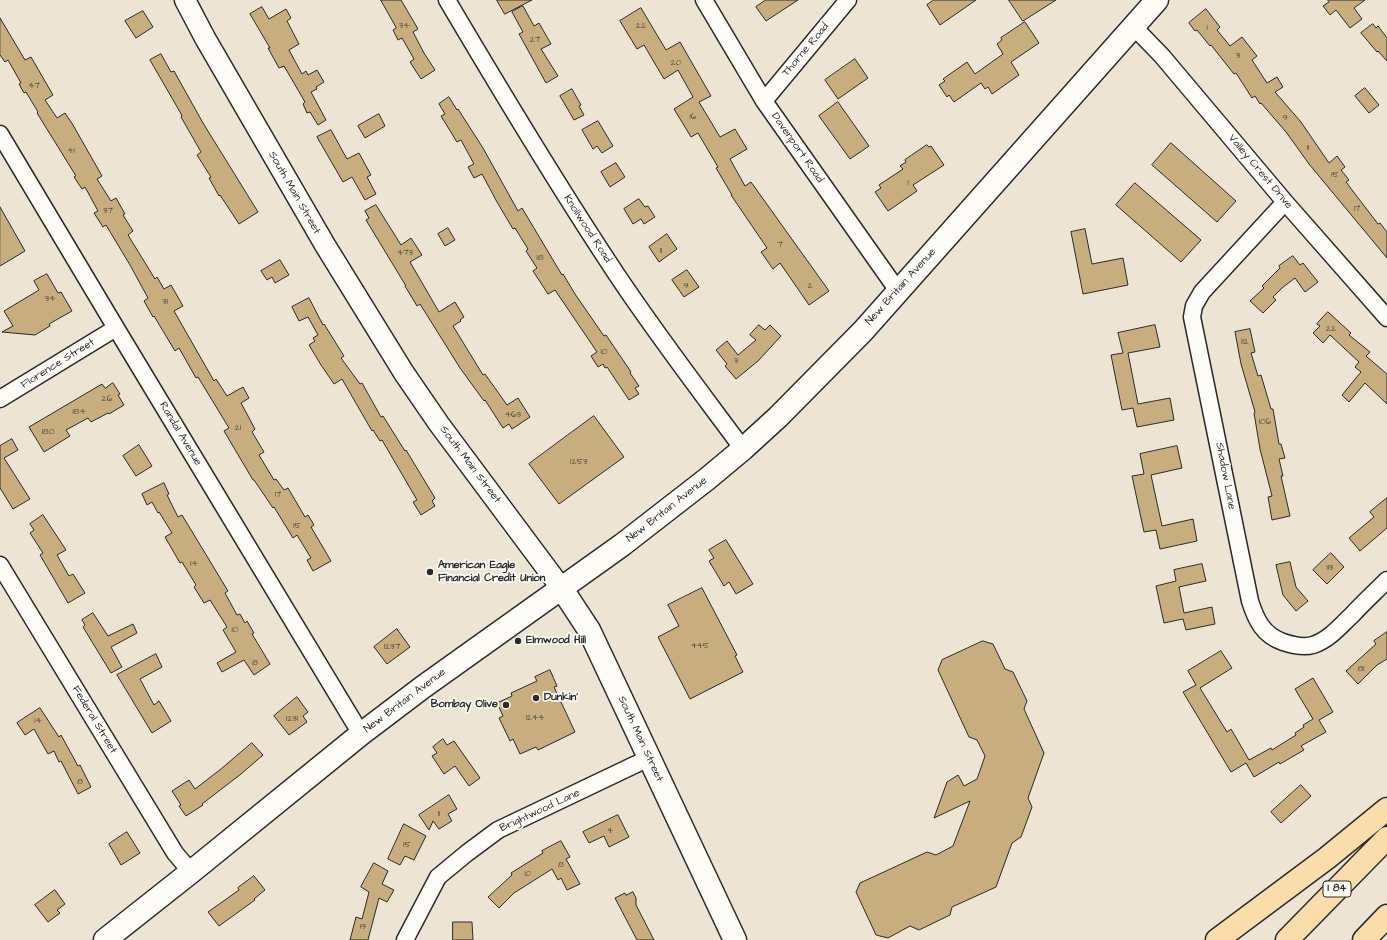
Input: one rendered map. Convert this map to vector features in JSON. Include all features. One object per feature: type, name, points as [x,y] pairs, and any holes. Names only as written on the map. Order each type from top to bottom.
[{"type":"highway","points":[[1217,940],[1327,858],[1387,808]]},
{"type":"highway","name":"I 84","points":[[1287,940],[1387,838]]},
{"type":"highway","points":[[1364,940],[1387,916]]},
{"type":"main road","name":"New Britain Avenue","points":[[112,938],[361,734],[424,687],[622,546],[743,449],[778,417],[854,340],[1157,0]]},
{"type":"main road","name":"South Main Street","points":[[562,588],[589,630],[734,940]]},
{"type":"street","name":"South Main Street","points":[[185,0],[204,38],[324,246],[404,373],[439,424],[562,588]]},
{"type":"street","name":"Knollwood Road","points":[[447,0],[550,172],[618,276],[662,339],[743,449]]},
{"type":"street","name":"Davenport Road","points":[[704,0],[764,101],[898,291]]},
{"type":"street","name":"Thorne Road","points":[[764,101],[848,0]]},
{"type":"street","name":"Valley Crest Drive","points":[[1133,26],[1167,61],[1285,202],[1387,318]]},
{"type":"street","name":"Randal Avenue","points":[[0,134],[361,734]]},
{"type":"street","name":"Shadow Lane","points":[[1285,202],[1202,292],[1194,306],[1192,317],[1250,601],[1254,614],[1259,623],[1264,631],[1272,637],[1291,644],[1302,646],[1311,645],[1328,636],[1387,580]]},
{"type":"street","name":"Florence Street","points":[[0,400],[116,328]]},
{"type":"street","name":"Federal Street","points":[[0,565],[175,853],[191,872]]},
{"type":"street","name":"Brightwood Lane","points":[[405,940],[438,877],[467,853],[498,830],[650,758]]},
{"type":"building","points":[[381,0],[401,0],[418,29],[413,32],[435,70],[421,79],[410,62],[414,59],[402,38],[398,40],[393,30],[396,28]]},
{"type":"building","points":[[497,0],[532,0],[505,14]]},
{"type":"building","points":[[766,0],[798,0],[766,21],[756,7]]},
{"type":"building","points":[[934,0],[976,0],[940,25],[927,5]]},
{"type":"building","points":[[1009,0],[1056,0],[1023,21]]},
{"type":"building","points":[[1328,0],[1365,0],[1354,8],[1362,19],[1350,28],[1336,10],[1330,15],[1323,6],[1329,2]]},
{"type":"building","points":[[523,6],[534,26],[539,23],[551,44],[541,49],[558,76],[546,83],[519,34],[523,32],[512,12]]},
{"type":"building","points":[[262,7],[269,19],[286,9],[291,18],[287,21],[299,44],[289,50],[302,74],[306,71],[308,75],[317,70],[324,82],[316,87],[317,89],[311,92],[326,120],[318,125],[310,112],[307,113],[303,104],[305,102],[284,66],[279,68],[268,48],[270,48],[250,14]]},
{"type":"building","points":[[641,8],[666,50],[680,42],[711,96],[699,102],[720,137],[735,129],[747,149],[730,159],[745,186],[751,182],[829,291],[809,305],[780,263],[773,269],[761,252],[767,248],[731,195],[716,168],[718,167],[698,133],[691,137],[674,109],[693,97],[678,70],[664,79],[644,45],[637,49],[620,21]]},
{"type":"building","points":[[1206,9],[1220,27],[1217,30],[1230,46],[1242,37],[1257,56],[1252,60],[1267,83],[1277,77],[1283,87],[1275,92],[1301,122],[1329,163],[1337,156],[1345,167],[1341,170],[1349,180],[1346,182],[1378,224],[1380,223],[1387,232],[1387,258],[1309,164],[1286,132],[1261,103],[1260,104],[1255,96],[1252,98],[1236,73],[1234,74],[1211,45],[1210,46],[1197,30],[1195,31],[1189,23]]},
{"type":"building","points":[[143,11],[153,27],[136,38],[125,21]]},
{"type":"building","points":[[0,18],[25,60],[31,57],[53,95],[45,100],[57,118],[65,113],[73,125],[102,176],[97,179],[111,201],[116,198],[125,214],[123,215],[133,231],[128,235],[155,279],[157,277],[164,289],[171,285],[183,306],[174,311],[214,381],[216,379],[227,396],[243,387],[249,398],[241,403],[255,429],[252,432],[264,452],[259,455],[274,480],[276,479],[284,490],[288,488],[305,517],[308,515],[314,525],[311,527],[331,561],[313,571],[307,560],[311,558],[297,535],[293,538],[274,507],[273,508],[253,480],[224,431],[229,428],[198,377],[196,378],[179,348],[175,351],[154,316],[153,317],[144,301],[148,298],[106,225],[103,227],[94,213],[98,211],[85,187],[82,189],[74,177],[76,176],[37,113],[38,112],[26,92],[24,93],[19,84],[21,83],[8,60],[5,62],[0,55]]},
{"type":"building","points":[[1025,22],[1039,43],[1011,62],[1019,75],[992,94],[988,87],[985,89],[981,83],[954,102],[949,95],[947,97],[939,85],[945,81],[943,79],[967,62],[975,74],[1003,54],[997,44],[1002,40],[1001,38]]},
{"type":"building","points":[[1373,24],[1376,28],[1378,26],[1387,38],[1387,61],[1378,51],[1377,52],[1361,33]]},
{"type":"building","points":[[161,54],[171,72],[174,71],[203,123],[258,212],[239,224],[220,195],[219,196],[209,178],[211,177],[197,155],[201,152],[150,60]]},
{"type":"building","points":[[855,59],[868,78],[838,99],[825,80]]},
{"type":"building","points":[[1365,88],[1379,105],[1369,113],[1355,96]]},
{"type":"building","points":[[572,89],[581,105],[579,106],[584,115],[574,120],[560,96]]},
{"type":"building","points":[[449,97],[483,148],[518,211],[522,208],[562,275],[563,274],[604,336],[606,335],[631,372],[630,373],[639,386],[635,388],[639,394],[629,400],[607,367],[605,368],[603,364],[598,367],[591,356],[597,352],[555,290],[548,294],[533,271],[537,268],[526,251],[528,249],[515,228],[513,229],[482,174],[474,178],[468,167],[474,164],[461,140],[457,142],[441,116],[445,114],[439,104]]},
{"type":"building","points":[[838,102],[869,146],[850,159],[819,116]]},
{"type":"building","points":[[379,114],[385,126],[365,138],[358,126]]},
{"type":"building","points":[[598,121],[613,146],[602,153],[597,146],[593,149],[582,130]]},
{"type":"building","points":[[331,130],[347,159],[359,153],[371,175],[367,177],[376,194],[365,200],[352,177],[343,182],[317,137]]},
{"type":"building","points":[[1171,143],[1236,201],[1217,222],[1152,165]]},
{"type":"building","points":[[927,145],[929,147],[931,146],[944,165],[913,185],[917,191],[888,211],[875,192],[881,188],[879,185],[903,169],[900,166],[906,162],[905,160]]},
{"type":"building","points":[[616,163],[625,177],[610,187],[601,172]]},
{"type":"building","points":[[1135,183],[1201,240],[1181,262],[1116,205]]},
{"type":"building","points":[[639,199],[645,207],[648,206],[655,217],[644,224],[641,219],[633,224],[624,209]]},
{"type":"building","points":[[376,205],[401,245],[411,238],[422,255],[410,262],[439,312],[455,302],[464,317],[453,326],[483,375],[485,374],[507,405],[518,398],[530,417],[512,429],[509,424],[503,428],[485,400],[484,401],[460,368],[420,304],[417,306],[366,220],[369,218],[365,211]]},
{"type":"building","points":[[0,207],[25,251],[0,266]]},
{"type":"building","points":[[448,228],[455,240],[445,246],[438,234]]},
{"type":"building","points":[[1085,229],[1092,264],[1123,258],[1128,285],[1083,294],[1071,232]]},
{"type":"building","points":[[667,234],[677,249],[659,262],[649,247]]},
{"type":"building","points":[[1293,256],[1300,265],[1303,263],[1318,282],[1305,292],[1295,278],[1273,297],[1276,300],[1263,313],[1250,301],[1264,288],[1262,286],[1280,268],[1279,266]]},
{"type":"building","points":[[280,260],[289,275],[275,283],[272,277],[267,280],[261,271]]},
{"type":"building","points":[[687,270],[699,287],[684,297],[672,280]]},
{"type":"building","points":[[47,274],[58,293],[61,292],[72,311],[49,324],[50,326],[35,335],[2,332],[13,326],[4,311],[39,290],[34,281]]},
{"type":"building","points":[[309,298],[323,325],[324,324],[344,356],[341,358],[360,384],[362,383],[381,417],[383,416],[405,451],[406,450],[435,498],[432,501],[435,506],[421,515],[413,502],[417,500],[382,440],[380,441],[373,430],[372,431],[342,379],[334,384],[309,345],[315,341],[313,338],[318,335],[308,317],[299,321],[292,307]]},
{"type":"building","points":[[1328,312],[1351,333],[1349,335],[1370,352],[1366,356],[1387,374],[1387,404],[1365,383],[1349,402],[1342,395],[1361,372],[1355,367],[1359,362],[1330,335],[1323,343],[1313,333],[1320,326],[1317,324]]},
{"type":"building","points":[[759,325],[765,330],[770,325],[781,336],[758,361],[736,379],[725,366],[727,364],[716,350],[727,341],[738,355],[756,340],[750,335]]},
{"type":"building","points":[[1155,325],[1160,347],[1128,353],[1138,404],[1170,398],[1174,420],[1137,427],[1133,408],[1122,410],[1111,355],[1123,353],[1118,333]]},
{"type":"building","points":[[1250,329],[1255,352],[1251,353],[1258,376],[1261,375],[1271,409],[1273,409],[1279,444],[1281,444],[1285,458],[1279,459],[1283,476],[1281,476],[1290,516],[1272,520],[1268,497],[1272,496],[1260,449],[1255,412],[1241,364],[1235,332]]},
{"type":"building","points":[[113,383],[120,394],[118,395],[124,405],[91,422],[88,418],[66,430],[70,436],[44,452],[29,427],[102,384],[105,388]]},
{"type":"building","points":[[594,416],[624,457],[559,504],[529,464]]},
{"type":"building","points":[[12,439],[18,450],[4,458],[30,499],[13,509],[0,488],[0,446]]},
{"type":"building","points":[[139,445],[152,466],[136,476],[123,456]]},
{"type":"building","points":[[1177,446],[1182,468],[1151,475],[1162,526],[1193,519],[1197,541],[1160,549],[1156,530],[1144,532],[1132,476],[1144,474],[1140,454]]},
{"type":"building","points":[[164,483],[169,494],[167,495],[178,517],[182,515],[228,591],[225,593],[237,615],[240,614],[245,623],[247,621],[254,633],[252,634],[270,664],[254,675],[244,660],[222,672],[217,663],[236,652],[223,630],[227,627],[210,600],[204,603],[194,587],[196,585],[182,562],[180,563],[165,537],[172,533],[152,502],[147,505],[142,494]]},
{"type":"building","points":[[1387,498],[1387,528],[1360,551],[1349,538],[1374,517],[1370,512]]},
{"type":"building","points":[[43,515],[66,550],[57,555],[69,576],[73,574],[85,593],[68,603],[40,555],[43,553],[30,533],[34,530],[30,524]]},
{"type":"building","points":[[726,540],[753,584],[736,594],[729,582],[724,586],[709,561],[714,558],[709,550]]},
{"type":"building","points":[[1331,553],[1344,567],[1327,584],[1313,570]]},
{"type":"building","points":[[1290,562],[1296,587],[1308,601],[1296,611],[1283,595],[1276,565]]},
{"type":"building","points":[[1202,564],[1206,581],[1179,587],[1184,613],[1212,607],[1215,624],[1186,630],[1183,619],[1164,623],[1156,586],[1176,581],[1174,570]]},
{"type":"building","points":[[702,588],[737,655],[735,656],[743,672],[690,699],[658,637],[679,626],[668,605]]},
{"type":"building","points":[[93,613],[108,636],[133,624],[137,633],[111,647],[122,667],[111,673],[83,627],[85,625],[82,620]]},
{"type":"building","points":[[397,629],[410,647],[387,664],[374,647]]},
{"type":"building","points":[[1387,632],[1387,659],[1377,665],[1358,684],[1346,671],[1376,644],[1374,641]]},
{"type":"building","points":[[983,641],[993,644],[1005,669],[1013,672],[1027,701],[1024,709],[1044,753],[1028,798],[1032,807],[1021,837],[1012,843],[996,887],[952,907],[950,915],[919,930],[910,926],[888,938],[876,935],[856,892],[860,883],[927,852],[936,855],[953,846],[970,801],[934,818],[947,782],[958,775],[964,786],[977,779],[985,756],[977,740],[969,737],[938,670],[942,660]]},
{"type":"building","points":[[1221,651],[1232,668],[1200,688],[1227,732],[1231,729],[1249,760],[1271,748],[1272,750],[1296,735],[1295,733],[1304,727],[1303,725],[1313,719],[1295,689],[1313,678],[1333,712],[1319,720],[1326,732],[1301,746],[1304,750],[1280,764],[1279,762],[1254,777],[1246,763],[1231,772],[1183,692],[1196,685],[1188,671]]},
{"type":"building","points":[[156,654],[162,667],[140,679],[154,705],[159,701],[171,721],[152,733],[117,675]]},
{"type":"building","points":[[550,670],[557,686],[554,687],[575,732],[538,750],[536,747],[520,754],[513,739],[510,741],[499,718],[503,716],[497,703],[512,696],[511,693],[537,681],[535,677]]},
{"type":"building","points":[[297,697],[308,712],[303,716],[307,722],[289,735],[274,716]]},
{"type":"building","points":[[40,708],[59,737],[61,735],[78,766],[80,765],[91,787],[78,794],[61,761],[59,762],[54,751],[48,754],[34,729],[25,735],[17,723]]},
{"type":"building","points":[[443,739],[447,745],[454,741],[480,778],[469,786],[455,766],[444,774],[432,756],[437,753],[433,747]]},
{"type":"building","points":[[252,743],[263,755],[202,804],[203,805],[186,816],[179,806],[181,805],[172,791],[189,780],[195,789]]},
{"type":"building","points":[[1301,785],[1311,796],[1281,823],[1271,812]]},
{"type":"building","points":[[449,795],[457,809],[448,814],[452,821],[439,829],[433,821],[429,830],[419,815]]},
{"type":"building","points":[[618,815],[629,837],[609,847],[604,836],[589,843],[583,832]]},
{"type":"building","points":[[404,824],[426,836],[414,860],[405,856],[400,865],[388,859]]},
{"type":"building","points":[[127,832],[140,853],[121,865],[109,844]]},
{"type":"building","points":[[561,841],[570,857],[566,859],[580,884],[567,890],[561,878],[558,880],[552,869],[514,893],[499,908],[488,897],[512,875],[511,873],[543,853],[542,851]]},
{"type":"building","points":[[374,863],[388,871],[382,884],[394,890],[387,902],[379,898],[368,940],[350,940],[356,917],[362,919],[369,892],[361,887]]},
{"type":"building","points":[[254,876],[265,890],[254,899],[255,900],[219,926],[208,912],[239,890],[238,888]]},
{"type":"building","points":[[55,890],[65,904],[57,910],[60,913],[48,922],[35,905]]},
{"type":"building","points":[[633,892],[636,898],[636,905],[654,940],[637,940],[615,898],[625,893],[626,895]]},
{"type":"building","points":[[453,922],[472,922],[473,940],[453,940]]},
{"type":"place","name":"American Eagle Financial Credit Union","points":[[430,572]]},
{"type":"place","name":"Elmwood Hill","points":[[518,641]]},
{"type":"place","name":"Dunkin'","points":[[536,698]]},
{"type":"place","name":"Bombay Olive","points":[[506,705]]}]
